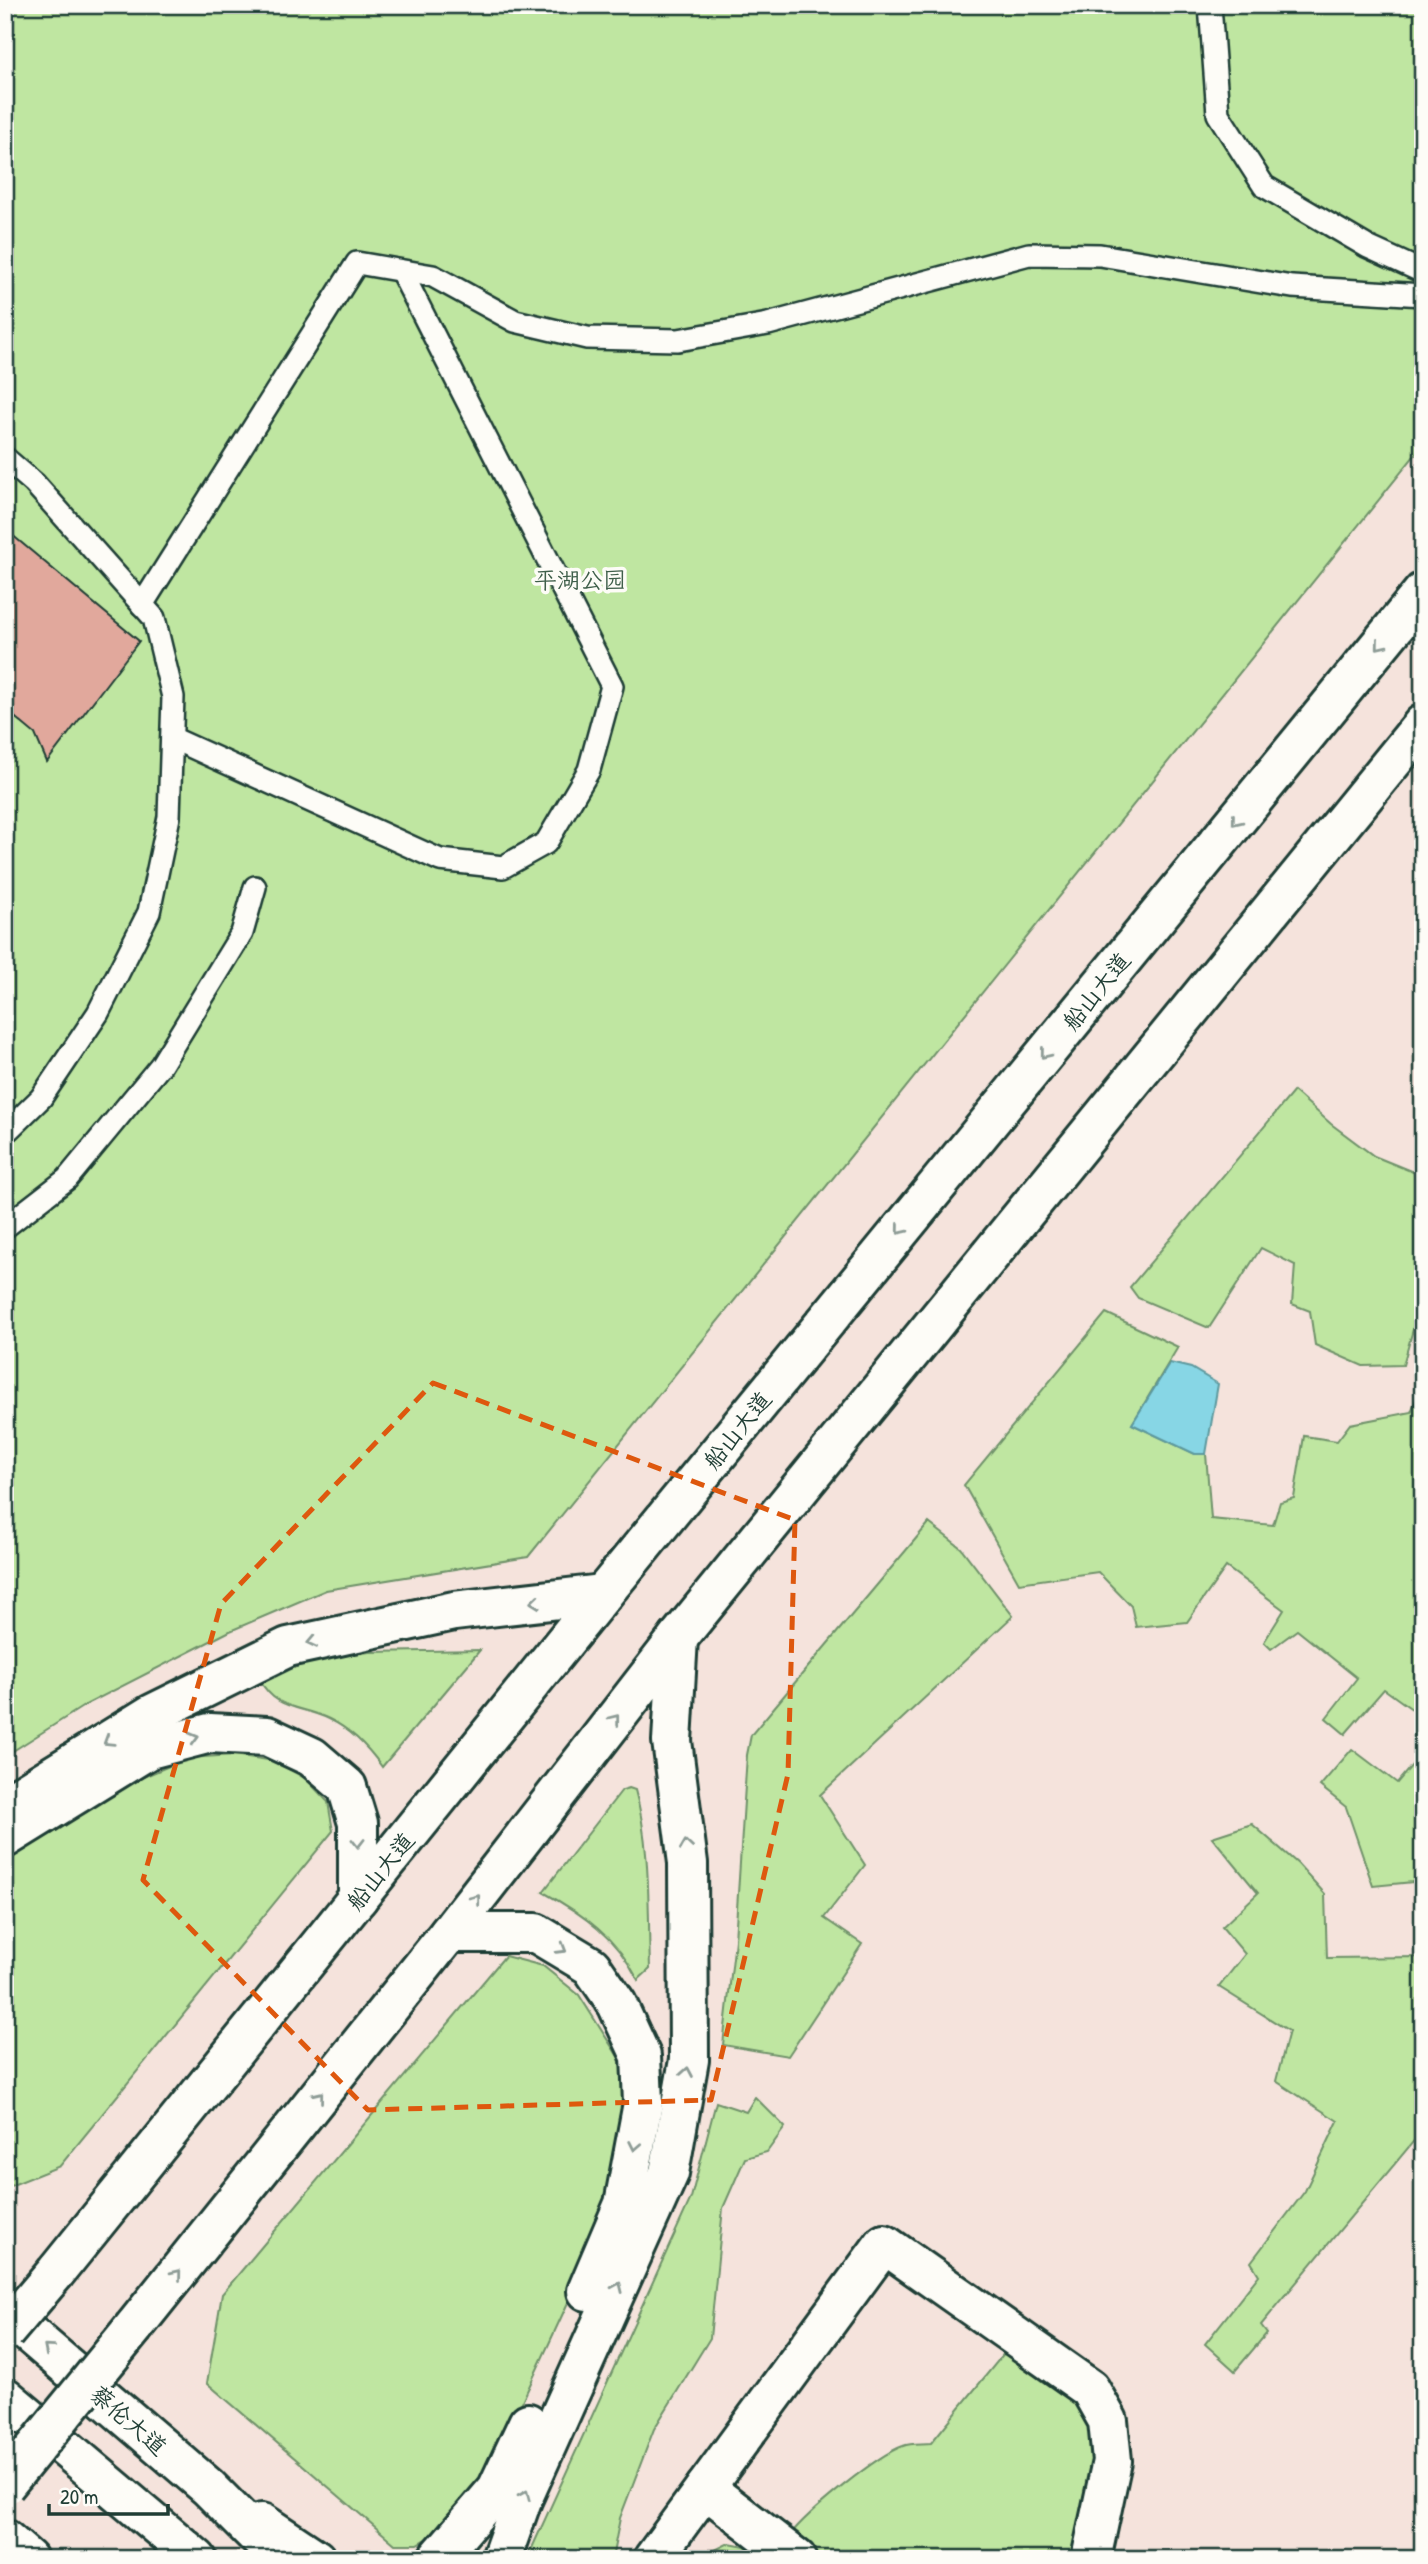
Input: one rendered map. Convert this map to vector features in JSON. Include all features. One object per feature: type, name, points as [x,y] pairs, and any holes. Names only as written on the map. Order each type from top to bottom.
[{"type":"main road","name":"船山大道","points":[[5,2332],[56,2273],[603,1594],[1423,592]]},
{"type":"main road","points":[[5,2485],[135,2327],[449,1933],[678,1638],[1423,724]]},
{"type":"main road","points":[[5,1805],[152,1714],[288,1647],[454,1611],[603,1594]]},
{"type":"main road","points":[[501,2559],[522,2500],[669,2173],[689,2060],[688,1863],[672,1741],[678,1638]]},
{"type":"main road","points":[[5,1838],[149,1749],[210,1733],[267,1736],[312,1757],[347,1787],[358,1823],[358,1898]]},
{"type":"main road","points":[[437,2559],[497,2489],[568,2336],[624,2204],[643,2103],[641,2056],[617,2004],[591,1966],[536,1933],[449,1933]]},
{"type":"main road","points":[[653,2559],[884,2244],[1090,2389],[1108,2421],[1112,2460],[1091,2559]]},
{"type":"main road","name":"蔡伦大道","points":[[5,2313],[208,2487],[280,2559]]},
{"type":"main road","points":[[5,2397],[197,2559]]},
{"type":"main road","points":[[208,2487],[316,2559]]},
{"type":"main road","points":[[705,2488],[797,2559]]},
{"type":"main road","points":[[5,2539],[28,2559]]},
{"type":"lane","points":[[1210,5],[1218,114],[1264,186],[1367,247],[1423,272]]},
{"type":"lane","points":[[142,605],[357,263],[433,276],[515,321],[587,338],[678,340],[768,324],[1029,254],[1100,255],[1292,287],[1423,295]]},
{"type":"lane","points":[[172,738],[440,860],[503,867],[546,843],[589,770],[612,686],[401,271]]},
{"type":"lane","points":[[5,457],[34,483],[154,618],[173,697],[169,817],[149,912],[98,1013],[41,1098],[5,1133]]},
{"type":"lane","points":[[5,1227],[67,1179],[161,1065],[242,933],[255,887]]},
{"type":"highlighted area","points":[[433,1383],[795,1520],[788,1774],[711,2100],[368,2110],[143,1880],[221,1604]]},
{"type":"green space","name":"平湖公园","points":[[5,5],[1423,5],[1423,445],[528,1557],[326,1590],[230,1631],[87,1704],[5,1756]]},
{"type":"green space","points":[[1294,1091],[1331,1124],[1374,1156],[1423,1176],[1423,1294],[1403,1365],[1363,1366],[1315,1345],[1310,1311],[1292,1304],[1295,1265],[1261,1248],[1209,1328],[1138,1298],[1130,1287]]},
{"type":"green space","points":[[1106,1313],[1178,1347],[1132,1424],[1195,1454],[1206,1454],[1211,1519],[1273,1525],[1280,1502],[1294,1498],[1304,1436],[1337,1441],[1350,1424],[1411,1412],[1423,1382],[1423,1717],[1384,1689],[1345,1734],[1326,1718],[1357,1678],[1297,1630],[1271,1649],[1264,1642],[1284,1610],[1226,1567],[1187,1622],[1136,1627],[1131,1606],[1098,1572],[1019,1583],[964,1485]]},
{"type":"green space","points":[[929,1523],[961,1548],[1013,1616],[820,1795],[865,1865],[824,1918],[862,1944],[788,2056],[723,2045],[735,1940],[747,1755],[751,1735]]},
{"type":"green space","points":[[480,1650],[382,1767],[365,1746],[345,1728],[329,1719],[281,1702],[266,1690],[259,1679],[320,1659],[369,1652]]},
{"type":"green space","points":[[1352,1749],[1397,1783],[1423,1752],[1423,1881],[1373,1886],[1346,1807],[1320,1786]]},
{"type":"green space","points":[[234,1755],[275,1761],[306,1779],[328,1802],[333,1831],[60,2166],[5,2188],[5,1862],[136,1780],[188,1758]]},
{"type":"green space","points":[[622,1790],[635,1790],[640,1811],[648,1879],[650,1969],[638,1980],[620,1952],[598,1928],[543,1892]]},
{"type":"green space","points":[[1252,1824],[1298,1864],[1325,1894],[1327,1958],[1423,1957],[1423,2130],[1261,2325],[1267,2333],[1235,2371],[1205,2344],[1259,2275],[1251,2262],[1305,2191],[1338,2121],[1276,2081],[1289,2031],[1219,1987],[1245,1954],[1222,1927],[1258,1893],[1212,1837]]},
{"type":"green space","points":[[505,1956],[543,1966],[579,1995],[619,2058],[630,2101],[615,2180],[577,2283],[498,2454],[450,2525],[418,2544],[395,2544],[207,2383],[222,2294]]},
{"type":"green space","points":[[755,2097],[785,2127],[767,2152],[745,2158],[723,2208],[710,2338],[654,2429],[620,2518],[612,2559],[527,2559],[691,2198],[716,2102],[746,2112]]},
{"type":"green space","points":[[1005,2352],[1042,2375],[1068,2396],[1085,2416],[1093,2436],[1095,2459],[1075,2559],[821,2559],[790,2535],[860,2472],[903,2446],[931,2443]]},
{"type":"green space","points":[[729,2543],[745,2546],[769,2559],[697,2559]]},
{"type":"water","points":[[1170,1363],[1191,1368],[1218,1384],[1206,1454],[1195,1454],[1132,1424]]},
{"type":"building","points":[[5,529],[139,641],[47,762],[35,734],[5,709]]}]
